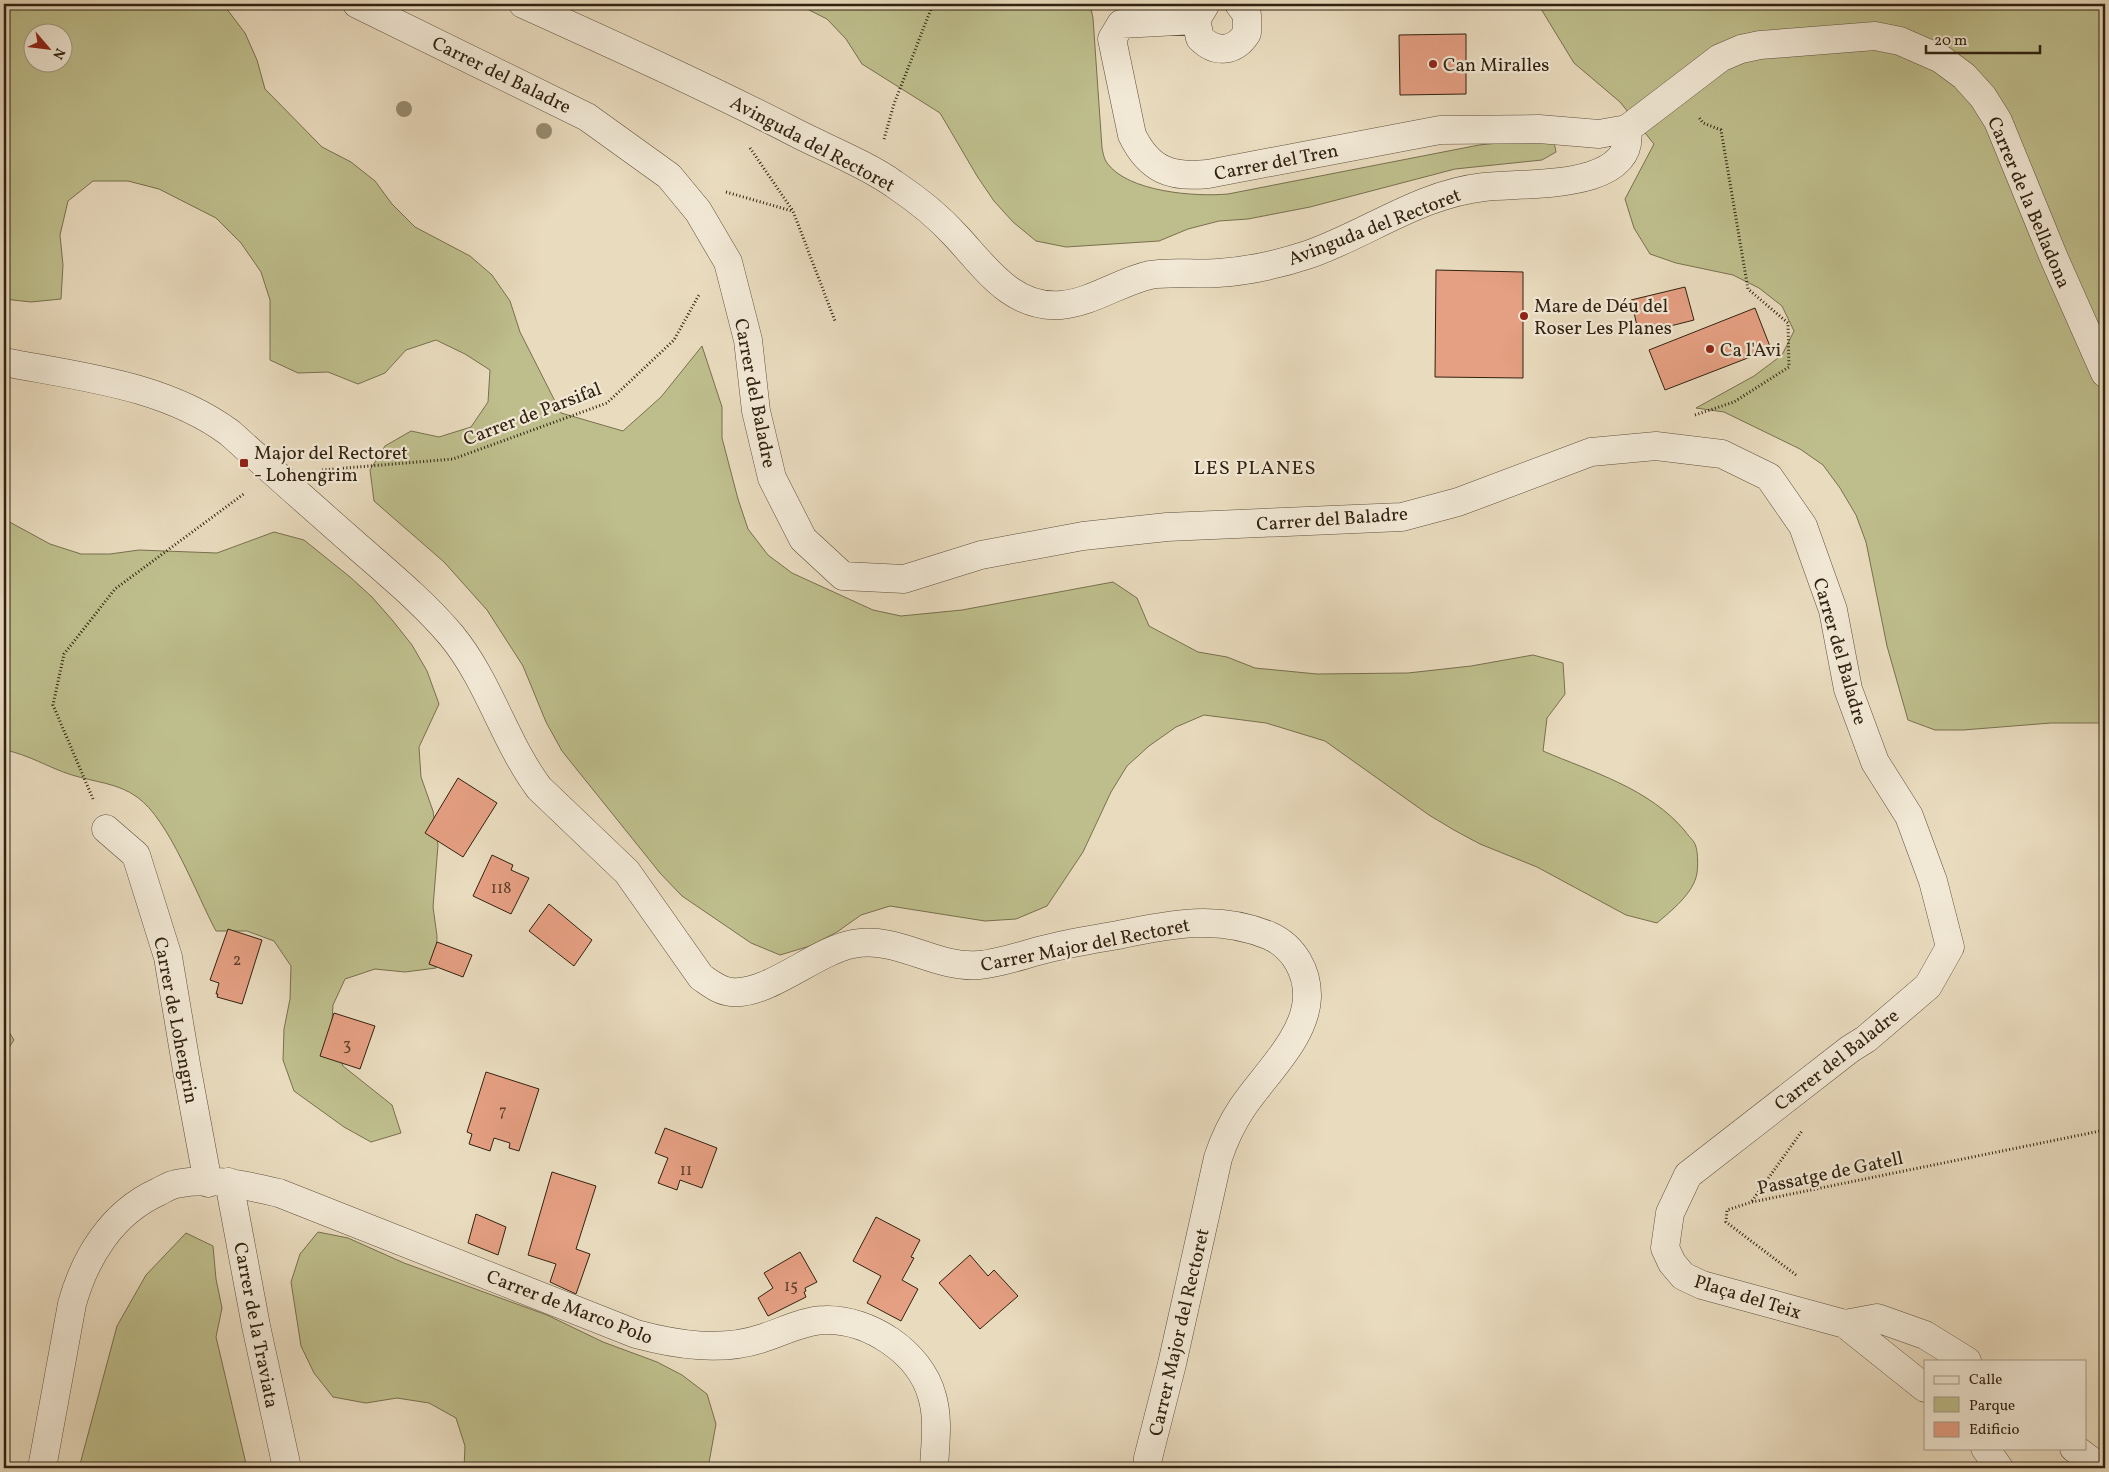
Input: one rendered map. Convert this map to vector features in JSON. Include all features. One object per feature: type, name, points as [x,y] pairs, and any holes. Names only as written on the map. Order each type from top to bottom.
[{"type":"street","name":"Carrer del Baladre","points":[[358,4],[587,116],[669,176],[698,211],[728,262],[748,340],[756,411],[772,478],[802,539],[842,576],[904,578],[981,555],[1101,534],[1166,528],[1402,517],[1458,502],[1591,452],[1656,446],[1722,454],[1769,477],[1803,526],[1833,610],[1848,689],[1875,762],[1909,816],[1933,881],[1950,947],[1928,986],[1866,1039],[1850,1049],[1688,1175],[1670,1213],[1665,1248]]},
{"type":"street","name":"Avinguda del Rectoret","points":[[523,4],[708,88],[893,183],[954,234],[991,275],[1014,294],[1058,305],[1080,302],[1150,275],[1217,273],[1265,267],[1353,238],[1404,211],[1452,192],[1484,187],[1572,180],[1605,172],[1624,154],[1629,140],[1627,129]]},
{"type":"street","points":[[1201,12],[1200,38],[1207,45],[1215,49],[1234,47],[1242,41],[1249,24],[1247,15],[1239,4]]},
{"type":"street","name":"Carrer del Tren","points":[[1201,12],[1121,24],[1112,39],[1132,135],[1139,150],[1149,161],[1172,174],[1194,176],[1208,174],[1440,130],[1539,129],[1599,134],[1627,129]]},
{"type":"street","name":"Carrer de la Belladona","points":[[1627,129],[1720,58],[1741,49],[1760,45],[1875,36],[1900,41],[1941,59],[1964,76],[1983,97],[1998,122],[2054,258],[2105,373]]},
{"type":"street","name":"Carrer Major del Rectoret","points":[[4,362],[103,381],[180,403],[202,413],[230,433],[415,597],[451,636],[478,675],[516,755],[539,788],[627,872],[701,977],[716,988],[730,992],[758,987],[827,952],[856,943],[884,944],[956,963],[979,965],[1057,946],[1179,923],[1212,922],[1260,932],[1276,939],[1289,949],[1300,963],[1306,981],[1307,1001],[1289,1045],[1270,1075],[1243,1106],[1224,1140],[1218,1158],[1172,1364],[1148,1458],[1148,1468]]},
{"type":"street","name":"Carrer de Lohengrin","points":[[106,830],[136,855],[168,957],[187,1070],[219,1182]]},
{"type":"street","name":"Carrer de Marco Polo","points":[[42,1468],[72,1304],[82,1273],[102,1239],[116,1222],[149,1196],[175,1184],[219,1182],[279,1193],[636,1334],[655,1339],[683,1344],[728,1346],[761,1339],[822,1319],[860,1325],[898,1346],[924,1378],[932,1396],[936,1423],[934,1468]]},
{"type":"street","name":"Carrer de la Traviata","points":[[219,1182],[256,1326],[287,1468]]},
{"type":"street","name":"Plaça del Teix","points":[[1665,1248],[1672,1263],[1683,1276],[1702,1286],[1845,1324]]},
{"type":"street","points":[[1845,1324],[1877,1318],[1925,1335],[1965,1360]]},
{"type":"street","points":[[1845,1324],[1924,1387]]},
{"type":"street","points":[[1986,1450],[1999,1468]]},
{"type":"street","points":[[2077,1450],[2101,1468]]},
{"type":"path","points":[[866,169],[885,137],[894,104],[933,4]]},
{"type":"path","points":[[1656,446],[1678,420],[1734,402],[1789,367],[1788,323],[1748,289],[1721,130],[1703,123],[1678,90]]},
{"type":"path","points":[[748,145],[793,211],[835,321]]},
{"type":"path","points":[[669,176],[793,211]]},
{"type":"path","name":"Carrer de Parsifal","points":[[273,472],[341,470],[453,459],[607,403],[674,340],[700,292],[700,283]]},
{"type":"path","points":[[106,830],[53,705],[64,654],[115,589],[273,472]]},
{"type":"path","name":"Passatge de Gatell","points":[[1803,1279],[1726,1222],[1727,1210],[1752,1202],[2105,1130]]},
{"type":"green space","points":[[4,4],[223,4],[245,33],[257,60],[265,89],[322,147],[351,162],[375,181],[392,204],[415,227],[470,256],[492,275],[510,301],[520,332],[561,413],[623,431],[661,397],[702,346],[722,407],[722,438],[748,529],[768,555],[792,573],[873,610],[901,616],[962,610],[1113,582],[1137,598],[1149,626],[1198,652],[1227,657],[1255,668],[1317,674],[1408,673],[1471,666],[1533,655],[1563,663],[1565,694],[1547,718],[1543,751],[1600,774],[1637,792],[1671,816],[1695,845],[1698,864],[1695,880],[1681,901],[1657,923],[1626,915],[1537,867],[1480,844],[1454,830],[1429,815],[1325,741],[1266,723],[1204,715],[1176,727],[1149,746],[1127,766],[1111,792],[1083,852],[1047,906],[1016,919],[985,921],[890,906],[861,915],[837,932],[810,946],[780,955],[751,943],[682,896],[660,873],[562,751],[546,722],[523,666],[487,610],[444,562],[374,501],[370,470],[385,446],[411,431],[439,437],[471,427],[488,402],[490,370],[465,354],[436,340],[406,350],[385,373],[358,384],[328,372],[298,373],[270,360],[270,300],[261,272],[241,243],[216,218],[159,189],[128,181],[93,181],[68,201],[60,235],[63,265],[61,299],[31,302],[4,299]]},
{"type":"green space","points":[[797,4],[1090,4],[1093,18],[1104,158],[1117,173],[1146,186],[1163,190],[1181,193],[1228,194],[1479,145],[1553,137],[1556,152],[1542,160],[1455,169],[1310,207],[1248,219],[1219,221],[1188,229],[1159,241],[1066,247],[1036,241],[1013,222],[994,201],[977,176],[940,113],[862,64],[846,39],[827,19]]},
{"type":"green space","points":[[1538,4],[2105,4],[2105,723],[2051,723],[1963,730],[1935,730],[1908,720],[1887,646],[1866,542],[1856,515],[1840,488],[1823,465],[1800,449],[1724,412],[1696,408],[1754,376],[1782,355],[1794,331],[1782,306],[1759,288],[1733,275],[1676,263],[1650,254],[1634,228],[1625,199],[1654,144],[1620,102],[1574,63]]},
{"type":"green space","points":[[4,519],[50,544],[81,554],[110,554],[139,550],[217,553],[274,532],[304,540],[372,597],[412,645],[427,671],[439,704],[419,747],[421,777],[433,811],[438,845],[433,907],[437,936],[436,968],[405,972],[375,969],[345,979],[333,1005],[331,1037],[343,1066],[392,1105],[401,1133],[371,1142],[344,1127],[294,1091],[283,1060],[284,1029],[290,999],[291,966],[274,941],[247,931],[216,931],[171,840],[149,808],[130,792],[106,783],[72,775],[22,755],[4,750]]},
{"type":"green space","points":[[4,1024],[14,1040],[4,1055]]},
{"type":"green space","points":[[318,1232],[348,1238],[404,1263],[547,1315],[603,1342],[657,1362],[682,1375],[707,1394],[716,1424],[708,1468],[464,1468],[465,1446],[456,1418],[429,1403],[397,1398],[366,1403],[333,1397],[314,1373],[301,1346],[291,1282],[300,1254]]},
{"type":"green space","points":[[186,1233],[213,1246],[216,1279],[222,1308],[216,1337],[247,1468],[79,1468],[117,1326],[146,1275]]},
{"type":"building","name":"Can Miralles","points":[[1466,34],[1466,94],[1400,95],[1399,35]]},
{"type":"building","points":[[1436,270],[1523,272],[1523,378],[1435,377]]},
{"type":"building","points":[[1685,287],[1694,320],[1639,334],[1631,300]]},
{"type":"building","name":"Ca l'Avi","points":[[1755,308],[1771,349],[1665,390],[1649,350]]},
{"type":"building","points":[[458,778],[497,803],[463,857],[425,833]]},
{"type":"building","points":[[492,855],[513,865],[511,870],[529,878],[511,914],[473,896]]},
{"type":"building","points":[[549,904],[592,940],[574,966],[529,931]]},
{"type":"building","points":[[228,929],[262,940],[242,1004],[217,997],[219,983],[210,980]]},
{"type":"building","points":[[437,942],[472,955],[463,977],[429,964]]},
{"type":"building","points":[[334,1013],[375,1026],[360,1069],[320,1056]]},
{"type":"building","points":[[486,1072],[539,1089],[519,1151],[509,1148],[510,1143],[494,1138],[490,1151],[469,1144],[472,1134],[467,1132]]},
{"type":"building","points":[[665,1128],[717,1148],[702,1188],[680,1180],[677,1190],[658,1183],[668,1158],[655,1153]]},
{"type":"building","points":[[552,1172],[596,1186],[576,1249],[590,1254],[576,1294],[550,1282],[556,1264],[528,1255]]},
{"type":"building","points":[[476,1214],[506,1227],[498,1255],[468,1243]]},
{"type":"building","points":[[876,1217],[920,1240],[911,1257],[914,1258],[902,1280],[918,1289],[901,1321],[867,1303],[881,1276],[853,1261]]},
{"type":"building","points":[[800,1252],[817,1282],[805,1288],[806,1297],[768,1316],[758,1298],[773,1288],[764,1273]]},
{"type":"building","points":[[970,1255],[988,1276],[994,1270],[1018,1296],[980,1329],[939,1283]]},
{"type":"place","name":"Can Miralles","points":[[1433,64]]},
{"type":"place","name":"Mare de Déu del Roser Les Planes","points":[[1524,316]]},
{"type":"place","name":"Ca l'Avi","points":[[1710,349]]},
{"type":"place","name":"Major del Rectoret - Lohengrim","points":[[244,463]]},
{"type":"district","name":"LES PLANES","points":[[1255,467]]}]
